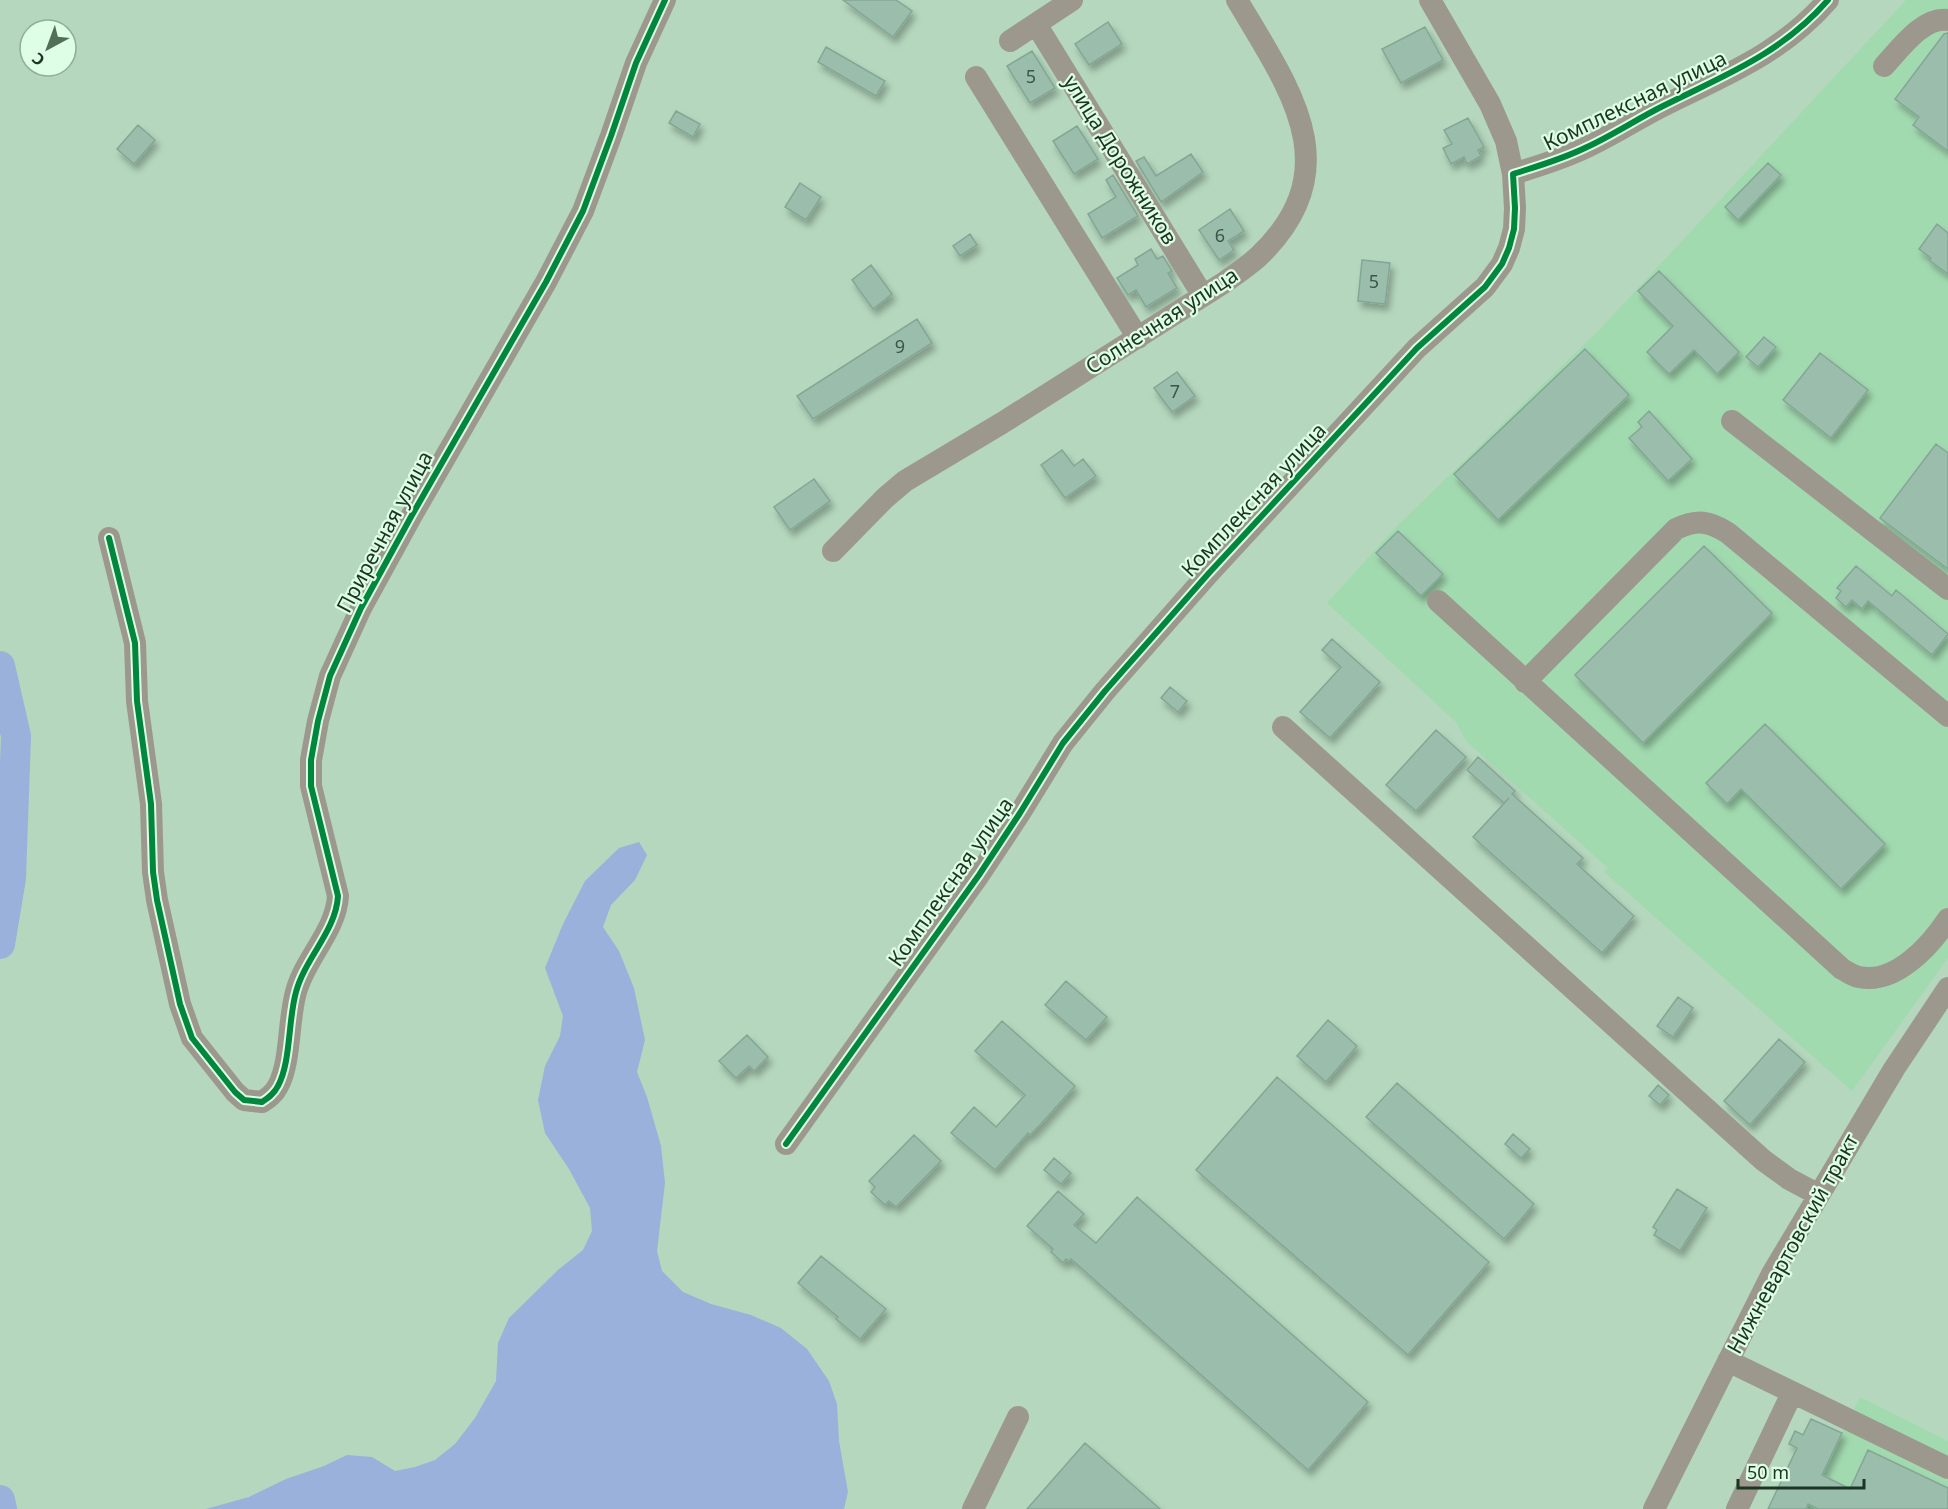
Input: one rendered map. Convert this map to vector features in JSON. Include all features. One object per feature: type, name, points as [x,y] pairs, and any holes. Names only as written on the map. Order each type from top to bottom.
[{"type":"street","name":"Приречная улица","points":[[109,538],[135,643],[138,701],[151,804],[153,872],[180,1004],[192,1038],[228,1084],[244,1100],[262,1102],[278,1087],[283,1074],[296,990],[337,907],[338,896],[311,786],[313,750],[318,721],[330,676],[362,608],[412,515],[546,282],[583,211],[636,63],[665,0]]},
{"type":"street","points":[[1010,40],[1072,0]]},
{"type":"street","name":"Солнечная улица","points":[[833,551],[905,481],[1203,296],[1257,258],[1275,238],[1291,216],[1302,191],[1307,167],[1305,137],[1298,110],[1278,70],[1237,0]]},
{"type":"street","points":[[1430,0],[1490,104],[1506,141],[1513,174]]},
{"type":"street","name":"Комплексная улица","points":[[786,1144],[978,875],[1063,743],[1105,691],[1209,573],[1418,348],[1485,286],[1502,264],[1514,229],[1513,174],[1586,148],[1661,107],[1751,63],[1799,30],[1828,0]]},
{"type":"street","points":[[1884,66],[1920,30],[1939,19],[1948,20]]},
{"type":"street","name":"улица Дорожников","points":[[1036,24],[1203,296]]},
{"type":"street","points":[[976,77],[1138,338]]},
{"type":"street","points":[[1732,421],[1948,589]]},
{"type":"street","points":[[1525,682],[1676,529],[1690,523],[1702,522],[1713,524],[1728,533],[1948,716]]},
{"type":"street","points":[[1438,601],[1842,969],[1856,977],[1881,977],[1902,966],[1928,943],[1948,919]]},
{"type":"street","points":[[1283,728],[1763,1160],[1789,1179],[1819,1195]]},
{"type":"street","name":"Нижневартовский тракт","points":[[1658,1508],[1772,1274],[1894,1069],[1948,988]]},
{"type":"street","points":[[1728,1362],[1948,1468]]},
{"type":"street","points":[[1737,1509],[1792,1393]]},
{"type":"street","points":[[973,1509],[1018,1417]]},
{"type":"shaded area","points":[[1906,0],[1948,0],[1948,958],[1852,1091],[1604,872],[1608,868],[1466,741],[1456,722],[1327,603],[1395,528],[1600,329]]},
{"type":"shaded area","points":[[1860,1397],[1948,1441],[1948,1509],[1768,1509],[1811,1419],[1842,1433]]},
{"type":"water","points":[[639,842],[647,855],[635,880],[611,905],[603,927],[619,951],[634,988],[645,1040],[637,1072],[661,1146],[665,1183],[657,1251],[662,1271],[683,1292],[711,1304],[751,1315],[781,1328],[807,1349],[829,1381],[837,1404],[839,1441],[848,1492],[844,1509],[206,1509],[249,1497],[286,1479],[324,1466],[347,1455],[372,1457],[395,1471],[415,1467],[435,1460],[455,1444],[475,1418],[496,1381],[498,1343],[509,1318],[558,1270],[583,1250],[592,1231],[590,1208],[569,1169],[545,1133],[538,1100],[545,1066],[560,1036],[563,1016],[545,968],[563,924],[585,881],[619,848]]},
{"type":"building","points":[[843,0],[896,0],[912,11],[893,37]]},
{"type":"building","points":[[1108,22],[1122,44],[1089,65],[1075,44]]},
{"type":"building","points":[[1425,27],[1443,60],[1401,83],[1382,49]]},
{"type":"building","points":[[1948,33],[1948,151],[1913,125],[1919,117],[1895,99],[1944,34]]},
{"type":"building","points":[[826,47],[885,81],[876,96],[818,62]]},
{"type":"building","points":[[1032,51],[1055,88],[1030,103],[1007,66]]},
{"type":"building","points":[[676,111],[700,124],[693,137],[669,123]]},
{"type":"building","points":[[1468,118],[1484,147],[1478,150],[1481,156],[1467,164],[1464,157],[1451,164],[1443,148],[1452,144],[1444,130]]},
{"type":"building","points":[[138,125],[155,140],[134,164],[117,149]]},
{"type":"building","points":[[1077,126],[1098,159],[1074,174],[1053,141]]},
{"type":"building","points":[[1191,154],[1203,172],[1161,202],[1136,161],[1144,157],[1156,176]]},
{"type":"building","points":[[1768,163],[1781,175],[1738,220],[1725,207]]},
{"type":"building","points":[[1113,175],[1138,216],[1102,238],[1088,214],[1116,197],[1106,180]]},
{"type":"building","points":[[800,183],[821,197],[806,220],[785,207]]},
{"type":"building","points":[[1230,209],[1244,231],[1228,241],[1234,250],[1219,260],[1199,230]]},
{"type":"building","points":[[1937,224],[1948,233],[1948,274],[1929,260],[1931,258],[1919,249]]},
{"type":"building","points":[[970,234],[977,245],[960,256],[953,246]]},
{"type":"building","points":[[1151,249],[1157,259],[1163,256],[1172,271],[1168,273],[1177,288],[1146,307],[1136,290],[1128,295],[1117,278],[1138,265],[1135,259]]},
{"type":"building","points":[[1362,260],[1390,263],[1385,304],[1358,301]]},
{"type":"building","points":[[871,265],[892,294],[873,309],[852,280]]},
{"type":"building","points":[[1659,271],[1739,352],[1717,374],[1694,350],[1669,374],[1647,352],[1673,326],[1638,291]]},
{"type":"building","points":[[917,319],[932,343],[813,419],[797,396]]},
{"type":"building","points":[[1764,337],[1776,347],[1758,367],[1746,357]]},
{"type":"building","points":[[1585,349],[1629,395],[1498,520],[1454,474]]},
{"type":"building","points":[[1820,353],[1868,390],[1831,438],[1783,400]]},
{"type":"building","points":[[1177,372],[1195,396],[1172,412],[1154,388]]},
{"type":"building","points":[[1649,411],[1692,459],[1668,481],[1629,438],[1642,427],[1638,422]]},
{"type":"building","points":[[1936,444],[1948,453],[1948,569],[1880,518]]},
{"type":"building","points":[[1062,450],[1074,466],[1083,459],[1096,476],[1065,498],[1041,465]]},
{"type":"building","points":[[814,479],[830,501],[790,530],[774,507]]},
{"type":"building","points":[[1398,531],[1443,574],[1421,596],[1376,553]]},
{"type":"building","points":[[1704,546],[1772,613],[1643,743],[1575,675]]},
{"type":"building","points":[[1856,566],[1892,596],[1896,590],[1948,634],[1932,655],[1868,601],[1862,609],[1852,600],[1846,607],[1836,598],[1841,591],[1837,588]]},
{"type":"building","points":[[1332,639],[1380,682],[1330,738],[1300,712],[1341,667],[1322,650]]},
{"type":"building","points":[[1170,687],[1187,701],[1178,712],[1161,698]]},
{"type":"building","points":[[1765,724],[1885,844],[1841,889],[1741,789],[1727,804],[1706,783]]},
{"type":"building","points":[[1436,730],[1466,757],[1416,811],[1386,785]]},
{"type":"building","points":[[1478,757],[1515,791],[1512,794],[1583,858],[1577,864],[1634,916],[1602,953],[1473,837],[1509,798],[1504,803],[1467,770]]},
{"type":"building","points":[[1066,981],[1107,1017],[1086,1040],[1045,1005]]},
{"type":"building","points":[[1678,997],[1693,1008],[1673,1037],[1657,1026]]},
{"type":"building","points":[[1328,1020],[1357,1046],[1326,1082],[1297,1056]]},
{"type":"building","points":[[1002,1021],[1075,1086],[995,1170],[951,1133],[974,1107],[996,1127],[1025,1095],[975,1051]]},
{"type":"building","points":[[747,1035],[768,1057],[754,1071],[749,1066],[736,1078],[719,1061]]},
{"type":"building","points":[[1779,1039],[1805,1062],[1750,1125],[1724,1101]]},
{"type":"building","points":[[1277,1077],[1489,1262],[1408,1355],[1196,1170]]},
{"type":"building","points":[[1397,1083],[1534,1204],[1504,1239],[1366,1117]]},
{"type":"building","points":[[1658,1085],[1669,1095],[1660,1105],[1649,1096]]},
{"type":"building","points":[[1513,1134],[1530,1149],[1521,1158],[1505,1144]]},
{"type":"building","points":[[914,1135],[941,1161],[896,1207],[889,1201],[885,1205],[871,1192],[875,1187],[869,1181]]},
{"type":"building","points":[[1054,1158],[1071,1173],[1061,1184],[1044,1170]]},
{"type":"building","points":[[1677,1189],[1707,1208],[1680,1251],[1654,1235],[1657,1230],[1653,1227]]},
{"type":"building","points":[[1058,1191],[1084,1214],[1074,1225],[1096,1243],[1137,1197],[1368,1402],[1308,1470],[1071,1259],[1069,1261],[1066,1259],[1063,1263],[1051,1252],[1053,1249],[1027,1226]]},
{"type":"building","points":[[821,1256],[886,1309],[860,1339],[798,1283]]},
{"type":"building","points":[[1811,1419],[1842,1433],[1822,1475],[1850,1489],[1868,1450],[1948,1488],[1948,1509],[1818,1509],[1808,1504],[1806,1509],[1768,1509],[1797,1448],[1789,1444],[1795,1431],[1803,1435]]},
{"type":"building","points":[[1085,1443],[1160,1509],[1027,1509]]},
{"type":"waterway","points":[[0,666],[16,736],[11,878],[0,944]]},
{"type":"waterway","points":[[0,1500],[2,1509]]},
{"type":"cycle path","points":[[109,538],[135,643],[137,701],[151,804],[153,872],[180,1004],[192,1038],[235,1092],[244,1100],[262,1102],[275,1091],[282,1076],[296,992],[336,909],[338,896],[311,786],[311,760],[330,676],[361,608],[546,282],[583,211],[636,63],[665,0]]},
{"type":"cycle path","points":[[786,1144],[979,875],[1063,743],[1105,691],[1209,573],[1417,348],[1485,287],[1502,264],[1514,229],[1513,174],[1578,151],[1751,62],[1791,35],[1828,0]]}]
